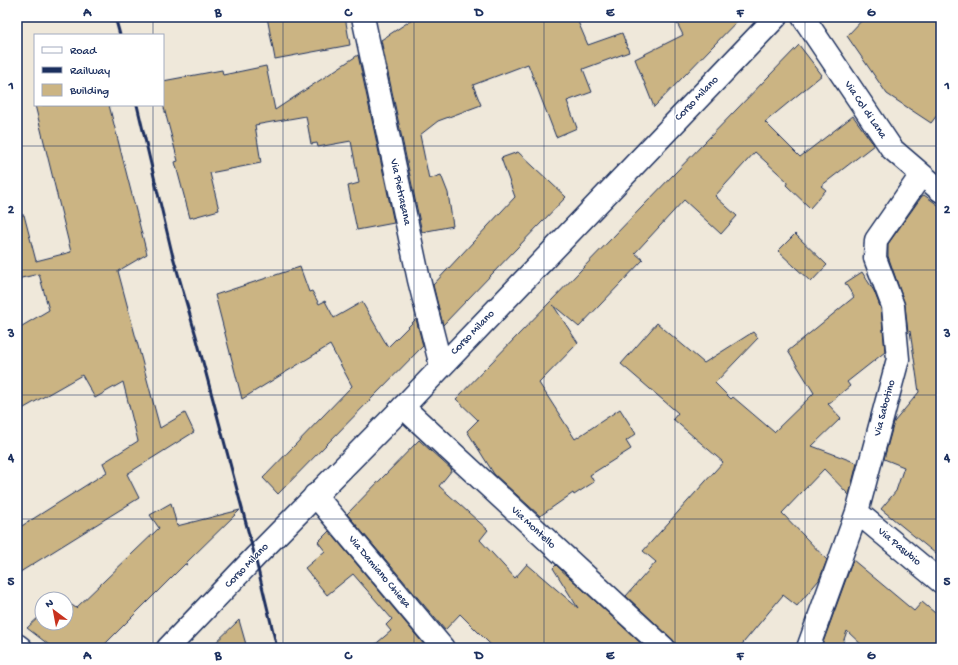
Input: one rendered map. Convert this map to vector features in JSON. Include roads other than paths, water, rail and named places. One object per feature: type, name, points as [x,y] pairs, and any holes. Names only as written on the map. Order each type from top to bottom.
[{"type":"street","name":"Via Pietrasana","points":[[363,17],[419,280],[441,366]]},
{"type":"street","name":"Corso Milano","points":[[168,648],[402,407],[776,17]]},
{"type":"street","name":"Via Col di Lana","points":[[803,17],[892,149],[941,191]]},
{"type":"street","name":"Via Sabotino","points":[[808,648],[857,512],[898,359],[893,306],[875,258],[876,240],[921,175]]},
{"type":"street","name":"Via Montello","points":[[402,407],[664,648]]},
{"type":"street","name":"Via Damiano Chiesa","points":[[316,495],[443,648]]},
{"type":"street","name":"Via Pasubio","points":[[857,512],[941,582]]},
{"type":"street","points":[[17,644],[21,648]]},
{"type":"railway","points":[[115,17],[120,34]]},
{"type":"railway","points":[[137,106],[172,253],[196,336],[255,557],[277,648]]}]
